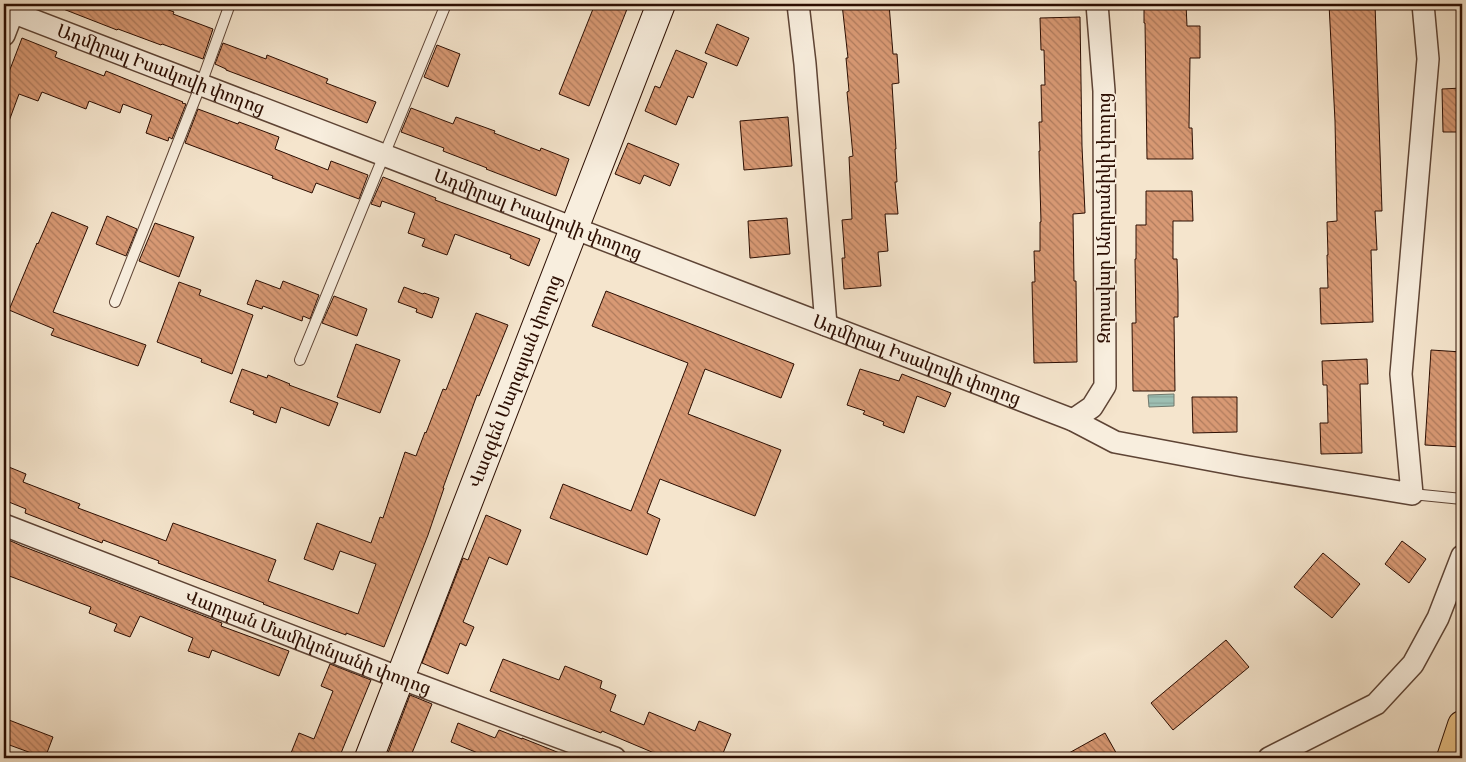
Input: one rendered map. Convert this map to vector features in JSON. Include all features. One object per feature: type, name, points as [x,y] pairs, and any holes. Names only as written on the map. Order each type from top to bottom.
[{"type":"highway","points":[[1452,758],[1462,725]]},
{"type":"street","name":"Վազգեն Սարգսյան փողոց","points":[[369,758],[662,4]]},
{"type":"street","points":[[798,4],[805,64],[826,325]]},
{"type":"street","name":"Զորավար Անդրանիկի փողոց","points":[[1074,420],[1092,407],[1105,386],[1104,91],[1097,4]]},
{"type":"street","points":[[1412,494],[1401,374],[1428,59],[1423,4]]},
{"type":"street","name":"Ադմիրալ Իսակովի փողոց","points":[[11,8],[201,84],[1074,420],[1115,442],[1243,466],[1412,494]]},
{"type":"street","points":[[4,35],[11,8]]},
{"type":"street","name":"Վարդան Մամիկոնյանի փողոց","points":[[4,525],[400,678],[615,758]]},
{"type":"street","points":[[1269,758],[1376,704],[1413,664],[1438,618],[1462,556]]},
{"type":"lane","points":[[115,302],[201,84],[230,4]]},
{"type":"lane","points":[[300,360],[446,4]]},
{"type":"lane","points":[[1412,494],[1462,499]]},
{"type":"water","points":[[1174,394],[1174,406],[1149,407],[1148,395]]},
{"type":"building","points":[[53,4],[153,4],[174,12],[173,14],[213,29],[203,59],[117,30]]},
{"type":"building","points":[[595,4],[629,4],[589,106],[559,94]]},
{"type":"building","points":[[842,4],[889,4],[893,54],[897,54],[899,83],[892,84],[896,149],[897,182],[895,182],[898,214],[885,214],[888,251],[878,252],[881,286],[844,289],[842,258],[845,258],[842,220],[852,219],[849,157],[853,156],[847,92],[849,91],[846,58],[848,58]]},
{"type":"building","points":[[1144,4],[1186,4],[1187,26],[1200,26],[1200,58],[1190,58],[1189,128],[1192,128],[1193,159],[1147,159]]},
{"type":"building","points":[[1329,4],[1375,4],[1382,211],[1375,211],[1377,250],[1371,250],[1373,322],[1321,324],[1320,288],[1328,288],[1327,222],[1337,221],[1335,121]]},
{"type":"building","points":[[1080,17],[1085,213],[1073,214],[1077,362],[1034,363],[1032,282],[1035,282],[1034,251],[1040,251],[1039,122],[1042,122],[1041,85],[1045,85],[1044,50],[1041,50],[1040,18]]},
{"type":"building","points":[[717,24],[749,38],[737,66],[705,53]]},
{"type":"building","points":[[22,38],[57,52],[55,57],[104,76],[106,71],[186,104],[172,139],[169,137],[168,141],[146,133],[152,115],[123,104],[120,113],[89,101],[86,109],[42,92],[38,101],[19,94],[4,132],[4,85]]},
{"type":"building","points":[[223,43],[266,59],[267,55],[328,79],[326,83],[376,102],[367,123],[226,70],[215,64]]},
{"type":"building","points":[[437,45],[460,54],[448,87],[424,77]]},
{"type":"building","points":[[676,50],[707,63],[693,98],[688,96],[676,125],[645,111],[655,86],[660,88]]},
{"type":"building","points":[[1462,88],[1462,132],[1443,132],[1442,89]]},
{"type":"building","points":[[411,108],[453,124],[456,117],[495,131],[494,133],[540,151],[541,148],[569,159],[556,196],[486,169],[443,151],[444,148],[401,132]]},
{"type":"building","points":[[198,109],[279,137],[275,149],[328,170],[331,161],[368,175],[359,199],[316,183],[312,193],[272,178],[273,176],[185,143]]},
{"type":"building","points":[[788,117],[792,166],[744,170],[740,121]]},
{"type":"building","points":[[628,143],[679,164],[670,186],[644,175],[640,184],[615,174]]},
{"type":"building","points":[[383,177],[436,198],[435,200],[540,239],[529,266],[510,258],[511,255],[455,234],[447,255],[422,246],[425,239],[408,233],[415,213],[382,201],[380,207],[371,204]]},
{"type":"building","points":[[1146,191],[1192,191],[1193,221],[1173,221],[1173,259],[1177,259],[1178,293],[1178,317],[1174,317],[1175,391],[1133,391],[1132,323],[1136,323],[1136,225],[1146,225]]},
{"type":"building","points":[[52,212],[88,227],[53,312],[146,345],[138,366],[51,335],[54,329],[9,310]]},
{"type":"building","points":[[107,216],[137,229],[126,256],[96,244]]},
{"type":"building","points":[[787,218],[790,254],[750,258],[748,221]]},
{"type":"building","points":[[155,223],[194,237],[179,277],[139,261]]},
{"type":"building","points":[[256,280],[280,289],[283,281],[319,295],[310,319],[303,316],[302,321],[263,306],[262,309],[247,304]]},
{"type":"building","points":[[179,282],[201,290],[199,295],[253,315],[232,374],[201,362],[202,359],[157,342]]},
{"type":"building","points":[[404,287],[439,298],[432,318],[416,312],[417,309],[398,302]]},
{"type":"building","points":[[606,291],[794,364],[781,398],[705,369],[688,414],[781,450],[755,516],[660,479],[647,513],[660,519],[647,555],[550,518],[563,484],[631,511],[688,363],[592,326]]},
{"type":"building","points":[[334,296],[367,309],[357,336],[322,323]]},
{"type":"building","points":[[476,313],[508,325],[479,396],[477,395],[428,535],[384,647],[263,604],[103,540],[102,543],[25,513],[26,509],[4,500],[4,465],[26,474],[23,482],[80,504],[78,508],[166,541],[173,523],[276,560],[268,581],[358,614],[376,564],[340,551],[333,570],[304,559],[317,523],[371,543],[380,517],[383,518],[405,452],[416,456],[443,389],[446,390]]},
{"type":"building","points":[[356,344],[400,360],[380,413],[337,397]]},
{"type":"building","points":[[1431,350],[1462,352],[1461,447],[1425,445]]},
{"type":"building","points":[[1367,359],[1368,384],[1360,384],[1362,453],[1321,454],[1320,423],[1328,423],[1327,385],[1323,385],[1322,361]]},
{"type":"building","points":[[242,369],[267,378],[268,375],[338,403],[329,426],[281,407],[276,423],[253,414],[254,411],[230,402]]},
{"type":"building","points":[[860,369],[899,381],[902,374],[951,393],[945,407],[917,396],[904,433],[883,425],[884,422],[863,414],[865,411],[847,405]]},
{"type":"building","points":[[1192,397],[1237,397],[1237,432],[1193,433]]},
{"type":"building","points":[[486,515],[521,530],[507,565],[489,557],[463,622],[474,627],[466,646],[460,643],[448,674],[422,663],[463,558],[468,560]]},
{"type":"building","points":[[4,538],[222,623],[221,626],[289,651],[279,676],[212,650],[209,658],[188,651],[193,638],[140,616],[130,637],[114,631],[117,624],[89,613],[91,607],[4,574]]},
{"type":"building","points":[[1402,541],[1426,559],[1409,583],[1385,564]]},
{"type":"building","points":[[1323,553],[1360,584],[1332,618],[1294,587]]},
{"type":"building","points":[[1226,640],[1249,667],[1173,730],[1151,703]]},
{"type":"building","points":[[503,659],[559,680],[565,666],[602,681],[600,688],[616,695],[610,711],[644,725],[649,712],[695,731],[699,721],[731,734],[721,758],[666,758],[602,731],[601,733],[490,691]]},
{"type":"building","points":[[330,664],[371,680],[339,758],[289,758],[299,733],[314,739],[333,691],[321,686]]},
{"type":"building","points":[[410,695],[432,704],[410,758],[386,758]]},
{"type":"building","points":[[9,720],[53,737],[45,758],[4,743],[4,722],[8,723]]},
{"type":"building","points":[[458,723],[495,738],[499,730],[572,758],[490,758],[451,742]]},
{"type":"building","points":[[1105,733],[1119,758],[1060,758]]}]
